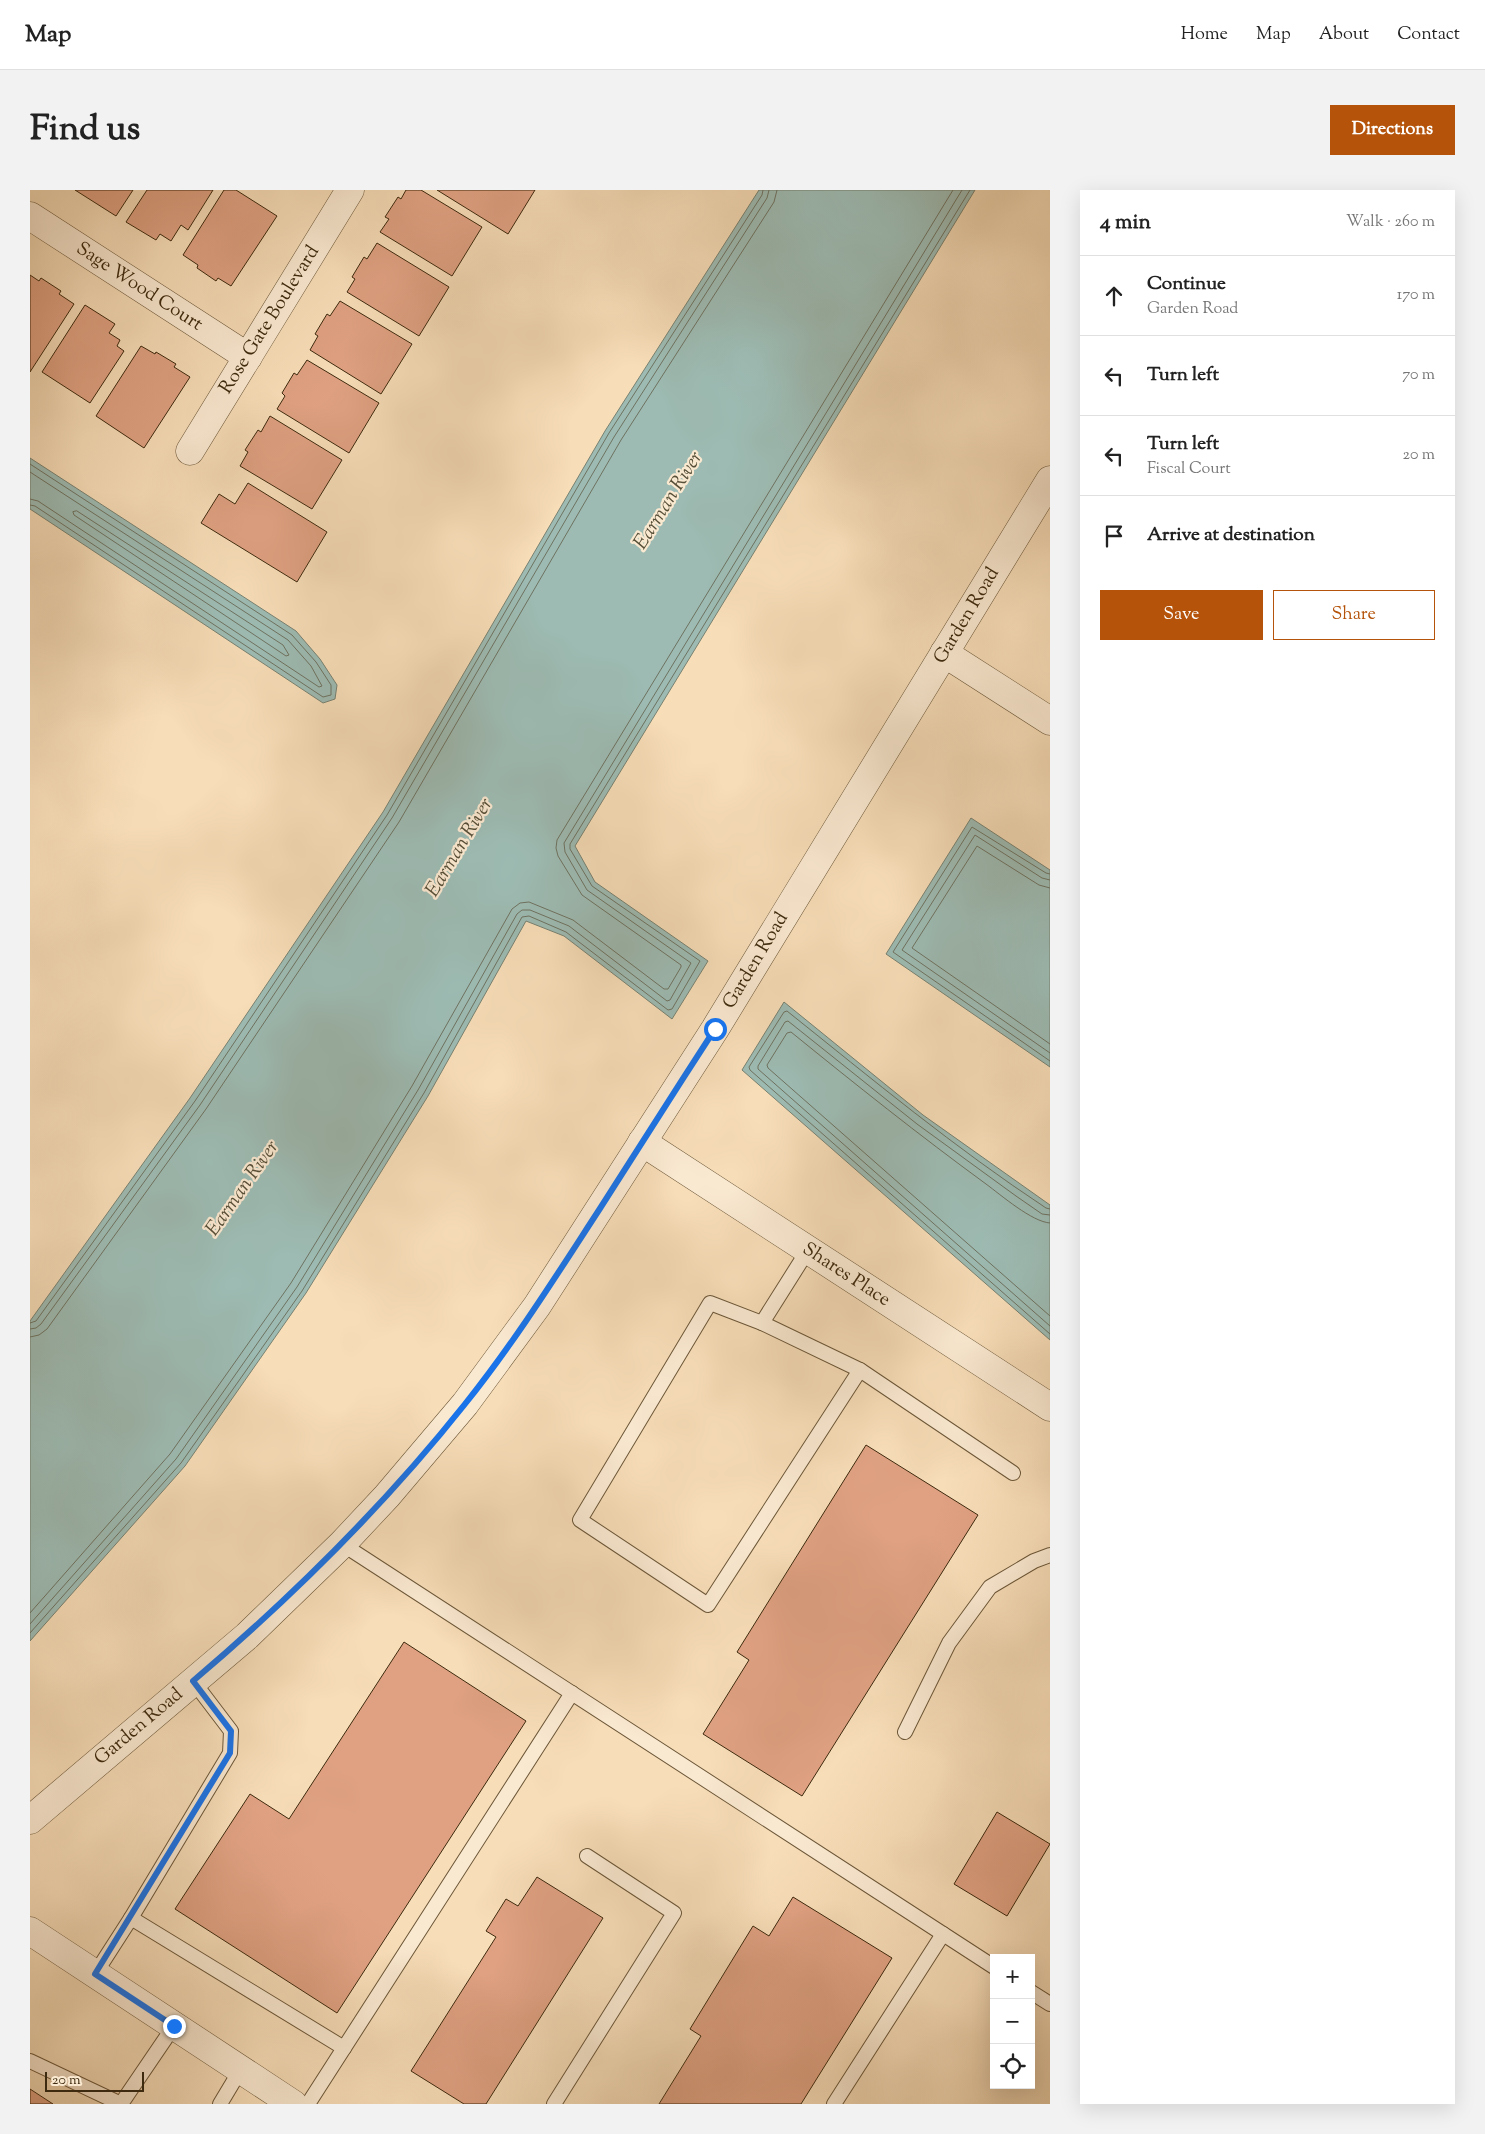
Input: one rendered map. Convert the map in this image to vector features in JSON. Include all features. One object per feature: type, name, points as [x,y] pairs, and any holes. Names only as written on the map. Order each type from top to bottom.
[{"type":"street","name":"Rose Gate Boulevard","points":[[190,451],[350,190]]},
{"type":"street","name":"Sage Wood Court","points":[[30,216],[248,357]]},
{"type":"street","name":"Garden Road","points":[[30,1820],[247,1636],[342,1544],[387,1496],[465,1404],[537,1306],[715,1029],[1050,480]]},
{"type":"street","points":[[944,653],[1050,721]]},
{"type":"street","name":"Shares Place","points":[[642,1142],[1050,1407]]},
{"type":"street","points":[[30,1931],[294,2104]]},
{"type":"lane","points":[[762,1323],[808,1250]]},
{"type":"lane","points":[[860,1370],[708,1605],[580,1520],[710,1303],[762,1323],[860,1370],[1013,1473]]},
{"type":"lane","points":[[342,1544],[990,1964]]},
{"type":"lane","points":[[905,1732],[948,1643],[990,1587],[1034,1561],[1050,1555]]},
{"type":"lane","points":[[95,1974],[131,1918],[230,1753],[231,1731],[193,1681]]},
{"type":"lane","points":[[308,2104],[572,1693]]},
{"type":"lane","points":[[554,2104],[674,1913],[587,1856]]},
{"type":"lane","points":[[131,1918],[344,2048]]},
{"type":"lane","points":[[834,2104],[943,1934]]},
{"type":"lane","points":[[1035,1995],[1050,2004]]},
{"type":"lane","points":[[30,2061],[121,2104],[174,2026]]},
{"type":"lane","points":[[220,2104],[241,2069]]},
{"type":"water","name":"Earman River","points":[[759,190],[975,190],[575,846],[595,882],[708,961],[672,1019],[564,936],[526,921],[428,1096],[306,1293],[185,1466],[30,1641],[30,1321],[190,1098],[383,812],[605,431]]},
{"type":"water","points":[[30,458],[296,631],[320,659],[337,685],[335,699],[323,703],[30,509]]},
{"type":"water","points":[[971,818],[1050,870],[1050,1067],[886,954]]},
{"type":"water","points":[[784,1002],[923,1115],[1050,1205],[1050,1340],[742,1070]]},
{"type":"building","points":[[75,190],[133,190],[116,216]]},
{"type":"building","points":[[147,190],[213,190],[188,230],[181,225],[171,241],[160,234],[156,240],[126,222]]},
{"type":"building","points":[[224,190],[236,190],[277,216],[231,286],[218,278],[216,281],[197,268],[198,265],[183,255]]},
{"type":"building","points":[[406,190],[421,190],[482,227],[452,276],[380,232],[389,219],[385,217],[398,197],[401,199]]},
{"type":"building","points":[[437,190],[535,190],[508,234]]},
{"type":"building","points":[[377,243],[449,287],[419,336],[347,292],[355,279],[352,277],[364,257],[367,259]]},
{"type":"building","points":[[30,275],[39,281],[41,278],[61,291],[59,294],[74,304],[30,372]]},
{"type":"building","points":[[340,301],[412,344],[381,394],[310,350],[318,336],[315,334],[327,314],[330,316]]},
{"type":"building","points":[[85,305],[115,324],[109,333],[120,340],[117,346],[124,351],[90,403],[42,372]]},
{"type":"building","points":[[141,346],[155,354],[156,352],[176,364],[174,367],[190,377],[144,448],[96,416]]},
{"type":"building","points":[[307,360],[379,403],[349,453],[277,409],[285,396],[282,393],[294,373],[297,375]]},
{"type":"building","points":[[270,416],[342,460],[312,509],[240,466],[248,452],[245,450],[258,430],[261,432]]},
{"type":"building","points":[[248,483],[327,532],[297,582],[201,523],[219,494],[235,504]]},
{"type":"building","points":[[866,1445],[978,1515],[802,1796],[703,1734],[749,1660],[737,1652]]},
{"type":"building","points":[[404,1642],[526,1721],[337,2013],[175,1909],[250,1794],[289,1819]]},
{"type":"building","points":[[997,1812],[1050,1844],[1007,1916],[954,1884]]},
{"type":"building","points":[[537,1877],[603,1918],[486,2104],[464,2104],[411,2071],[496,1937],[486,1931],[506,1899],[518,1906]]},
{"type":"building","points":[[793,1897],[892,1958],[801,2104],[659,2104],[701,2036],[690,2029],[753,1926],[769,1936]]},
{"type":"building","points":[[30,2089],[53,2104],[30,2104]]},
{"type":"route","points":[[174,2026],[95,1974],[131,1918],[230,1753],[231,1731],[193,1681],[247,1636],[342,1544],[387,1496],[465,1404],[537,1306],[715,1029]]}]
